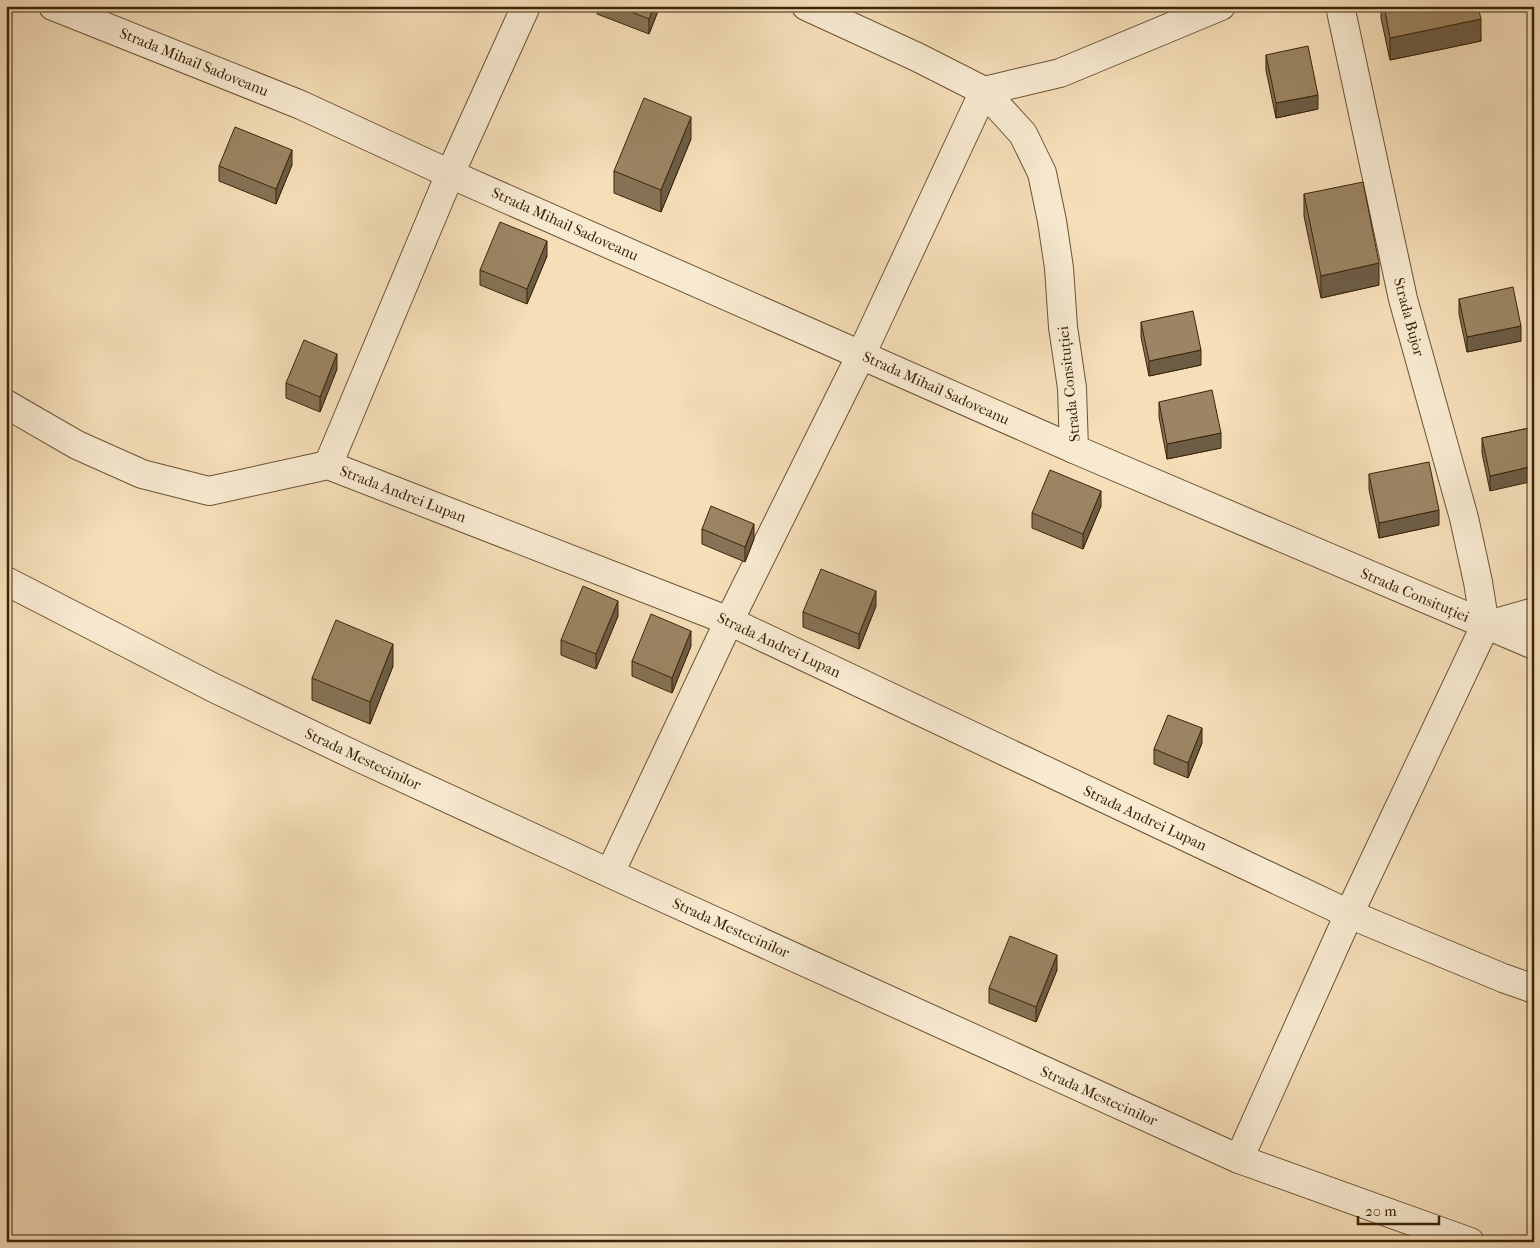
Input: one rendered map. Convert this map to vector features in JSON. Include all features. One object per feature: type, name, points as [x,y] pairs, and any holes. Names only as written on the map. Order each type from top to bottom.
[{"type":"street","name":"Strada Mihail Sadoveanu","points":[[53,6],[301,105],[450,174],[1074,449]]},
{"type":"street","points":[[328,465],[450,174],[526,6]]},
{"type":"street","name":"Strada Consituției","points":[[806,6],[917,57],[984,91],[1023,134],[1042,173],[1052,221],[1059,268],[1063,327],[1072,388],[1074,449],[1485,626],[1534,645]]},
{"type":"street","points":[[610,873],[729,621],[861,355],[984,91],[1060,74],[1222,6]]},
{"type":"street","name":"Strada Bujor","points":[[1340,6],[1403,299],[1464,518],[1478,582],[1485,626]]},
{"type":"street","name":"Strada Andrei Lupan","points":[[6,404],[77,444],[142,474],[209,491],[328,465],[729,621],[1349,914],[1534,989]]},
{"type":"street","name":"Strada Mestecinilor","points":[[6,581],[214,688],[367,761],[1239,1159],[1470,1242]]},
{"type":"street","points":[[1239,1159],[1349,914],[1485,626],[1534,612]]},
{"type":"building","points":[[616,6],[654,6],[649,19]]},
{"type":"building","points":[[1384,6],[1478,6],[1481,19],[1390,38]]},
{"type":"building","points":[[1308,46],[1318,95],[1276,103],[1266,55]]},
{"type":"building","points":[[644,98],[691,117],[661,190],[614,171]]},
{"type":"building","points":[[235,127],[292,150],[276,189],[219,166]]},
{"type":"building","points":[[1363,182],[1379,263],[1321,276],[1304,194]]},
{"type":"building","points":[[500,222],[547,241],[527,289],[480,270]]},
{"type":"building","points":[[1513,287],[1521,326],[1467,337],[1459,299]]},
{"type":"building","points":[[1193,311],[1201,350],[1149,361],[1141,322]]},
{"type":"building","points":[[304,340],[337,354],[320,397],[286,383]]},
{"type":"building","points":[[1212,390],[1221,433],[1167,444],[1159,402]]},
{"type":"building","points":[[1534,427],[1534,466],[1490,476],[1482,438]]},
{"type":"building","points":[[1429,462],[1439,510],[1379,523],[1369,474]]},
{"type":"building","points":[[1050,470],[1101,491],[1083,534],[1032,513]]},
{"type":"building","points":[[711,506],[754,524],[745,547],[702,529]]},
{"type":"building","points":[[821,569],[876,591],[859,634],[803,612]]},
{"type":"building","points":[[583,586],[618,601],[596,654],[561,640]]},
{"type":"building","points":[[651,614],[691,631],[672,678],[632,661]]},
{"type":"building","points":[[336,620],[393,644],[370,702],[312,678]]},
{"type":"building","points":[[1168,715],[1202,728],[1188,763],[1154,749]]},
{"type":"building","points":[[1010,936],[1057,955],[1036,1007],[989,988]]}]
